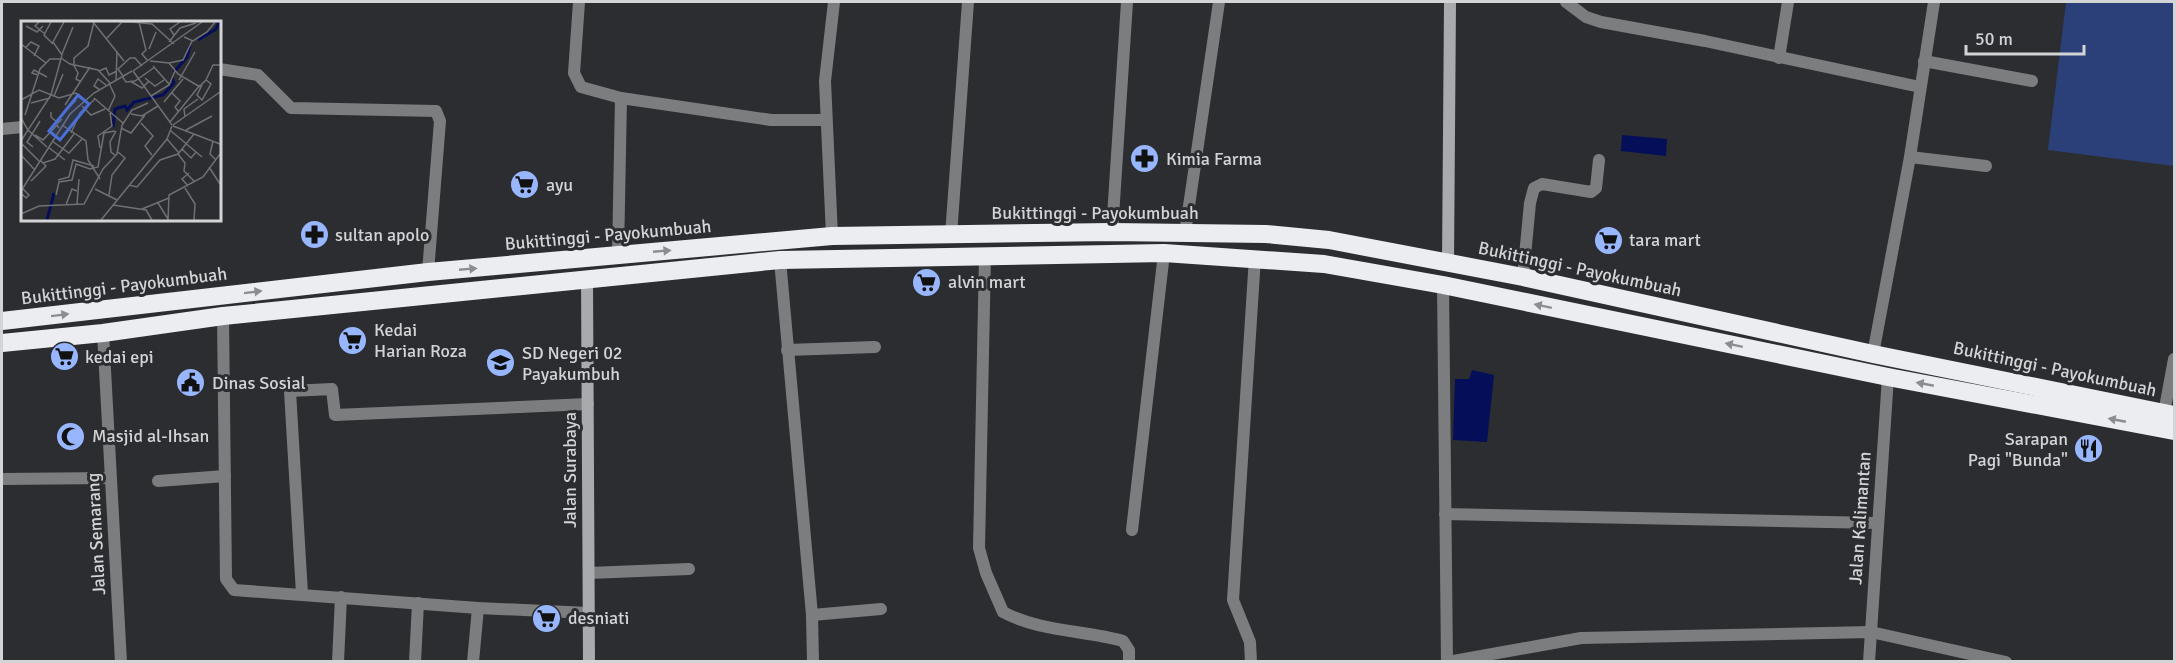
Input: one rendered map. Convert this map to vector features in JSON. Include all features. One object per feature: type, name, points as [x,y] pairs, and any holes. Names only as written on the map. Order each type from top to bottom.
[{"type":"highway","name":"Bukittinggi - Payokumbuah","points":[[2,321],[428,272],[832,236],[1113,232],[1266,234],[1329,240],[1523,276],[1874,354],[2169,414]]},
{"type":"highway","points":[[1052,233],[1054,255]]},
{"type":"highway","name":"Bukittinggi - Payokumbuah","points":[[2,343],[103,333],[224,316],[780,260],[1164,253],[1255,257],[1324,264],[1443,285],[1888,377],[2175,431]]},
{"type":"highway","points":[[2036,404],[2040,386]]},
{"type":"street","points":[[579,2],[575,78],[586,90],[621,98],[771,120],[826,120]]},
{"type":"street","points":[[832,236],[825,81],[834,2]]},
{"type":"street","points":[[951,235],[968,2]]},
{"type":"street","points":[[1113,232],[1128,2]]},
{"type":"street","points":[[1185,233],[1219,2]]},
{"type":"street","points":[[1448,262],[1450,2]]},
{"type":"street","points":[[1566,2],[1586,17],[1601,22],[1920,87]]},
{"type":"street","points":[[1779,58],[1788,2]]},
{"type":"street","points":[[1874,354],[1910,157],[1934,2]]},
{"type":"street","points":[[1924,61],[2032,81]]},
{"type":"street","points":[[220,69],[258,75],[291,108],[436,111],[440,121],[428,272]]},
{"type":"street","points":[[618,255],[621,98]]},
{"type":"street","points":[[2,129],[21,127]]},
{"type":"street","points":[[1910,157],[1986,166]]},
{"type":"street","points":[[1523,276],[1530,203],[1534,188],[1542,184],[1591,192],[1596,188],[1599,160]]},
{"type":"street","points":[[1132,530],[1164,253]]},
{"type":"street","points":[[985,256],[979,548],[986,573],[1004,612],[1040,626],[1123,641],[1129,650],[1129,662]]},
{"type":"street","points":[[1251,662],[1250,642],[1233,600],[1255,257]]},
{"type":"street","points":[[780,260],[812,615],[813,662]]},
{"type":"street","name":"Jalan Surabaya","points":[[586,279],[589,662]]},
{"type":"street","points":[[1443,285],[1448,662],[1581,638],[1871,632],[2006,662]]},
{"type":"street","points":[[224,316],[226,579],[229,586],[234,590],[478,608],[589,613]]},
{"type":"street","name":"Jalan Semarang","points":[[103,333],[121,662]]},
{"type":"street","points":[[787,350],[875,347]]},
{"type":"street","points":[[2169,414],[2175,359]]},
{"type":"street","name":"Jalan Kalimantan","points":[[1869,662],[1888,377]]},
{"type":"street","points":[[302,594],[289,394],[293,389],[332,389],[335,415],[588,404]]},
{"type":"street","points":[[158,481],[225,476]]},
{"type":"street","points":[[2,479],[110,478]]},
{"type":"street","points":[[1445,514],[1877,523]]},
{"type":"street","points":[[589,573],[689,569]]},
{"type":"street","points":[[338,662],[340,597]]},
{"type":"street","points":[[415,662],[418,603]]},
{"type":"street","points":[[473,662],[478,608]]},
{"type":"street","points":[[812,615],[881,609]]},
{"type":"shaded area","points":[[2066,2],[2174,2],[2174,166],[2048,150]]},
{"type":"shaded area","points":[[1622,135],[1667,139],[1666,156],[1621,151]]},
{"type":"shaded area","points":[[1472,370],[1494,375],[1487,442],[1453,440],[1455,379],[1469,379]]},
{"type":"place","name":"Kimia Farma","points":[[1145,159]]},
{"type":"place","name":"ayu","points":[[525,185]]},
{"type":"place","name":"sultan apolo","points":[[314,235]]},
{"type":"place","name":"tara mart","points":[[1608,240]]},
{"type":"place","name":"alvin mart","points":[[927,282]]},
{"type":"place","name":"Kedai Harian Roza","points":[[353,340]]},
{"type":"place","name":"kedai epi","points":[[64,357]]},
{"type":"place","name":"SD Negeri 02 Payakumbuh","points":[[501,363]]},
{"type":"place","name":"Dinas Sosial","points":[[191,383]]},
{"type":"place","name":"Masjid al-Ihsan","points":[[71,436]]},
{"type":"place","name":"Sarapan Pagi \"Bunda\"","points":[[2089,449]]},
{"type":"place","name":"desniati","points":[[547,618]]}]
